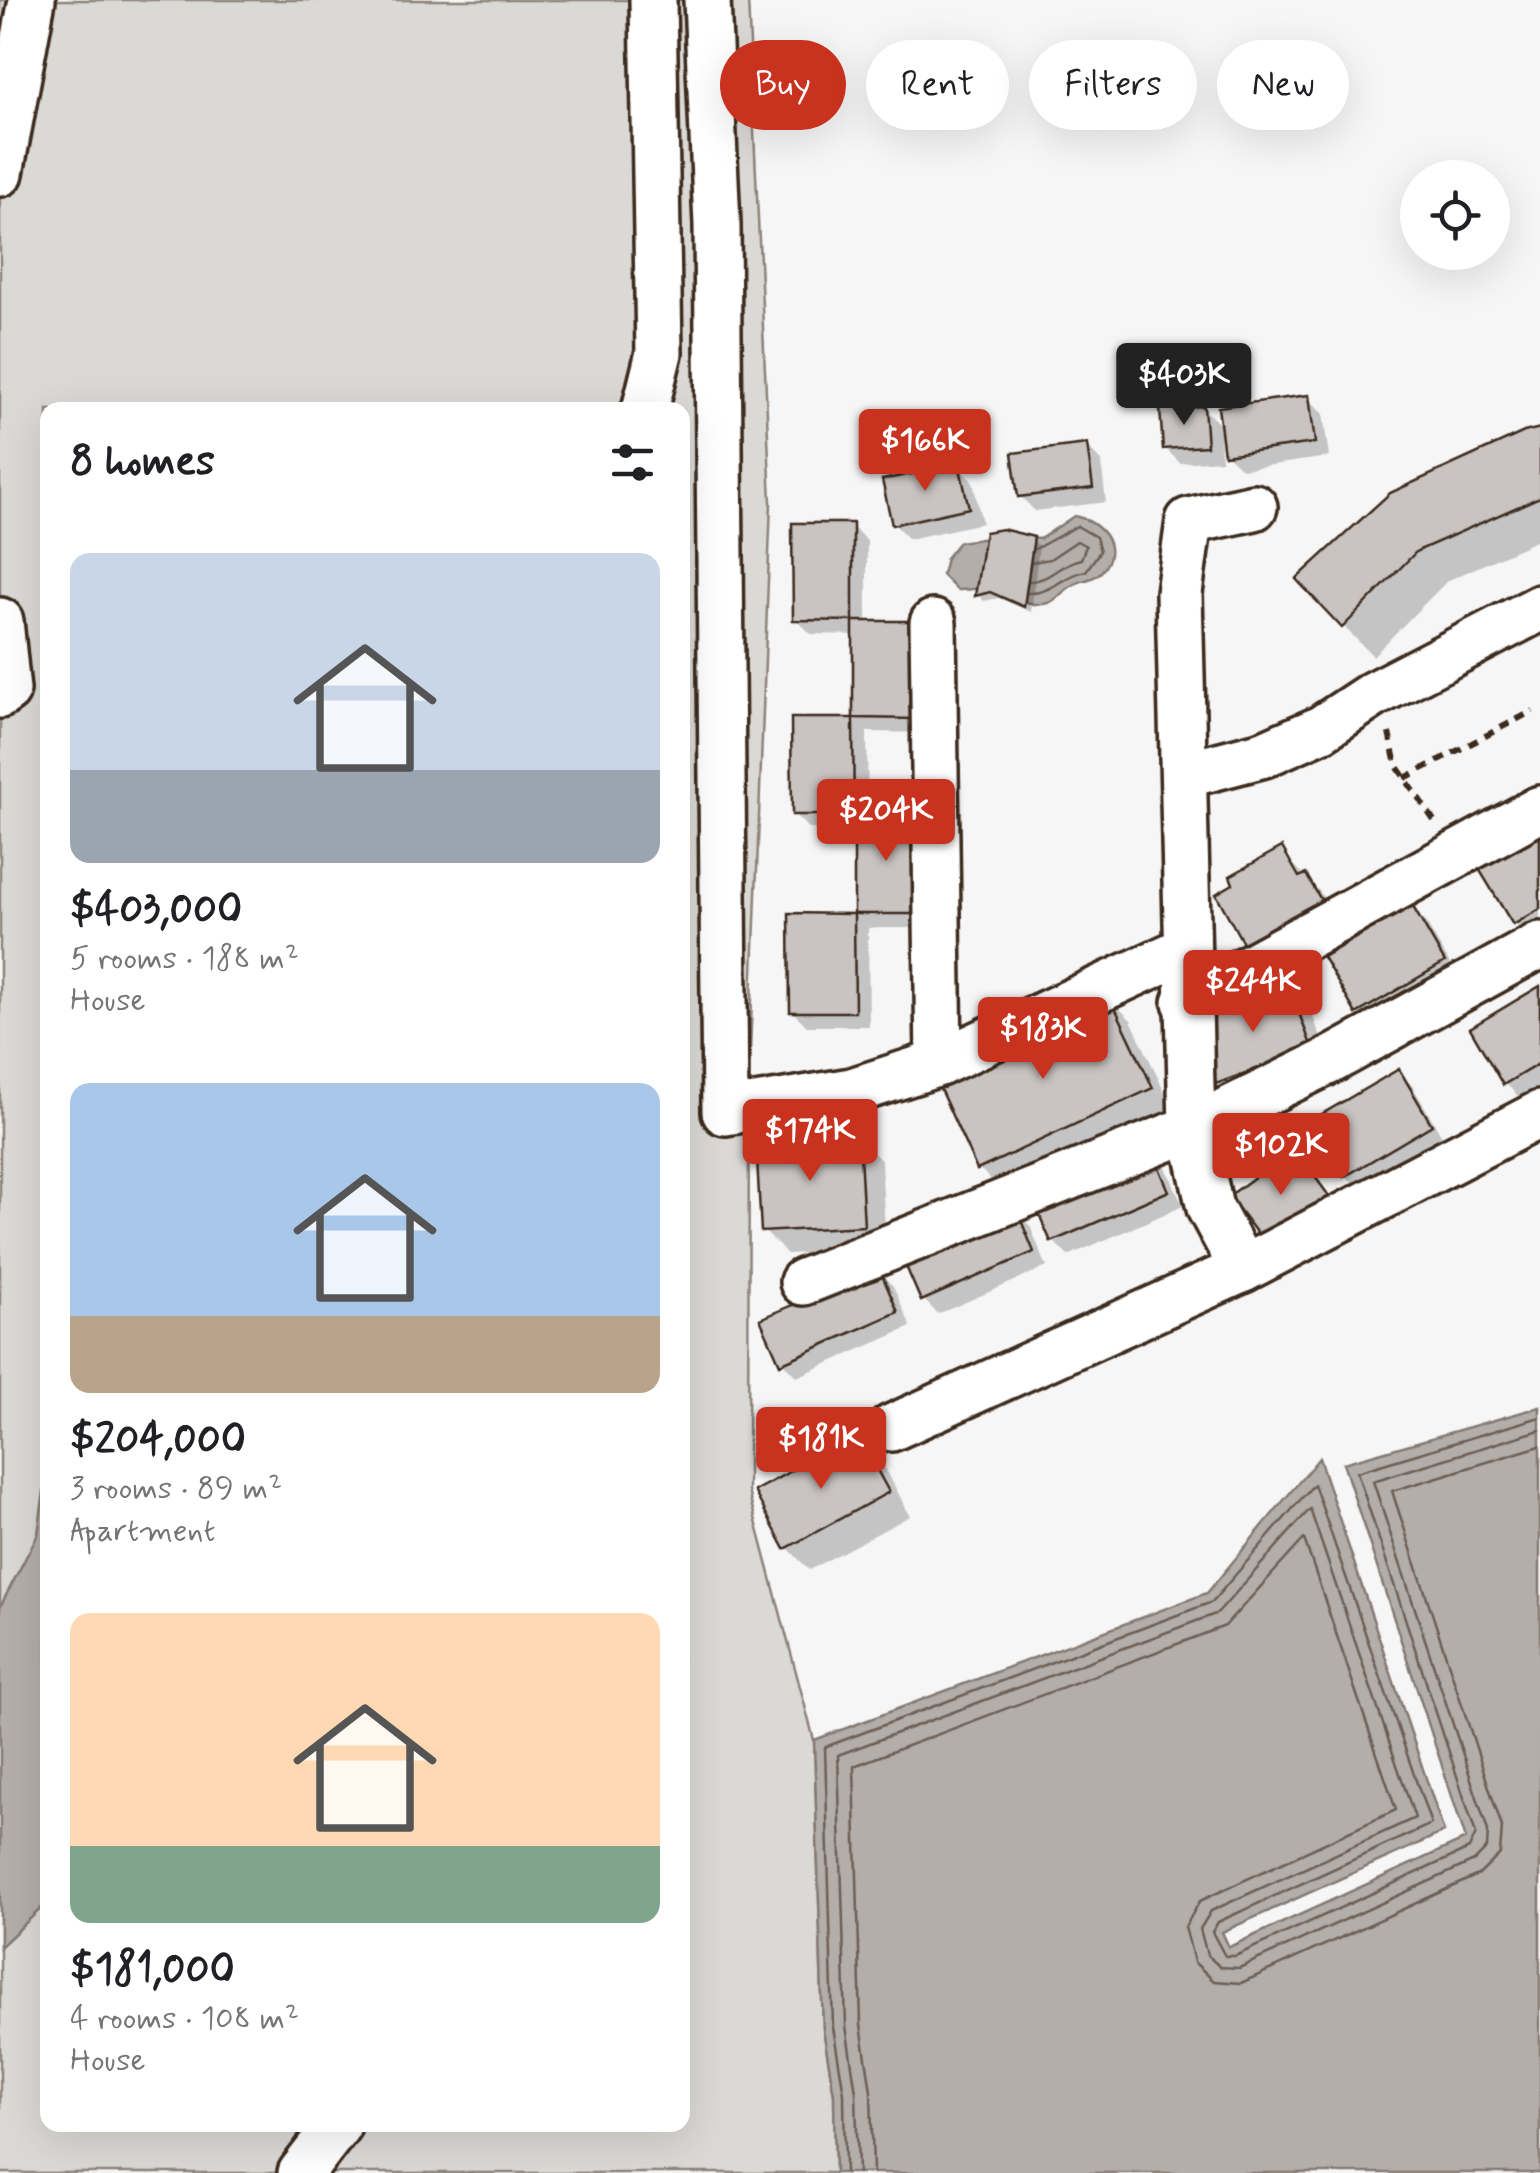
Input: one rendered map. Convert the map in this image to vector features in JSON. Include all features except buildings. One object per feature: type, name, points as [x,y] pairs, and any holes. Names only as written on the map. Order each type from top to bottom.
[{"type":"street","points":[[0,172],[32,0]]},
{"type":"street","points":[[647,402],[660,353],[653,0]]},
{"type":"street","points":[[707,0],[716,224],[725,1112],[852,1091],[939,1063],[1187,950]]},
{"type":"street","points":[[1244,1269],[1210,1208],[1192,1128],[1179,593],[1188,521],[1254,507]]},
{"type":"street","points":[[1184,775],[1264,754],[1321,729],[1405,678],[1540,608]]},
{"type":"street","points":[[0,622],[7,690],[0,695]]},
{"type":"street","points":[[933,623],[939,1063]]},
{"type":"street","points":[[1186,1002],[1540,810]]},
{"type":"street","points":[[804,1282],[1192,1128],[1334,1060],[1540,945]]},
{"type":"street","points":[[890,1428],[1244,1269],[1540,1114]]},
{"type":"street","points":[[302,2173],[333,2132]]},
{"type":"path","points":[[1405,678],[1384,714],[1396,765],[1426,814],[1466,851]]},
{"type":"path","points":[[1405,778],[1534,711]]},
{"type":"shaded area","points":[[0,0],[748,0],[750,40],[720,40],[720,130],[754,130],[771,502],[749,1078],[748,1491],[814,1740],[823,2029],[834,2094],[835,2173],[0,2173]]},
{"type":"water","points":[[1074,516],[1092,523],[1106,536],[1108,563],[1098,575],[1070,587],[1051,602],[1031,603],[995,589],[957,590],[942,575],[946,558],[959,542],[1002,536],[1040,539]]},
{"type":"water","points":[[1540,1407],[1540,2173],[835,2173],[834,2094],[823,2029],[814,1740],[1207,1593],[1319,1458],[1444,1832],[1222,1932],[1229,1947],[1466,1839],[1343,1463]]},
{"type":"water","points":[[40,1520],[40,1910],[0,1947],[0,1607],[38,1534]]}]
